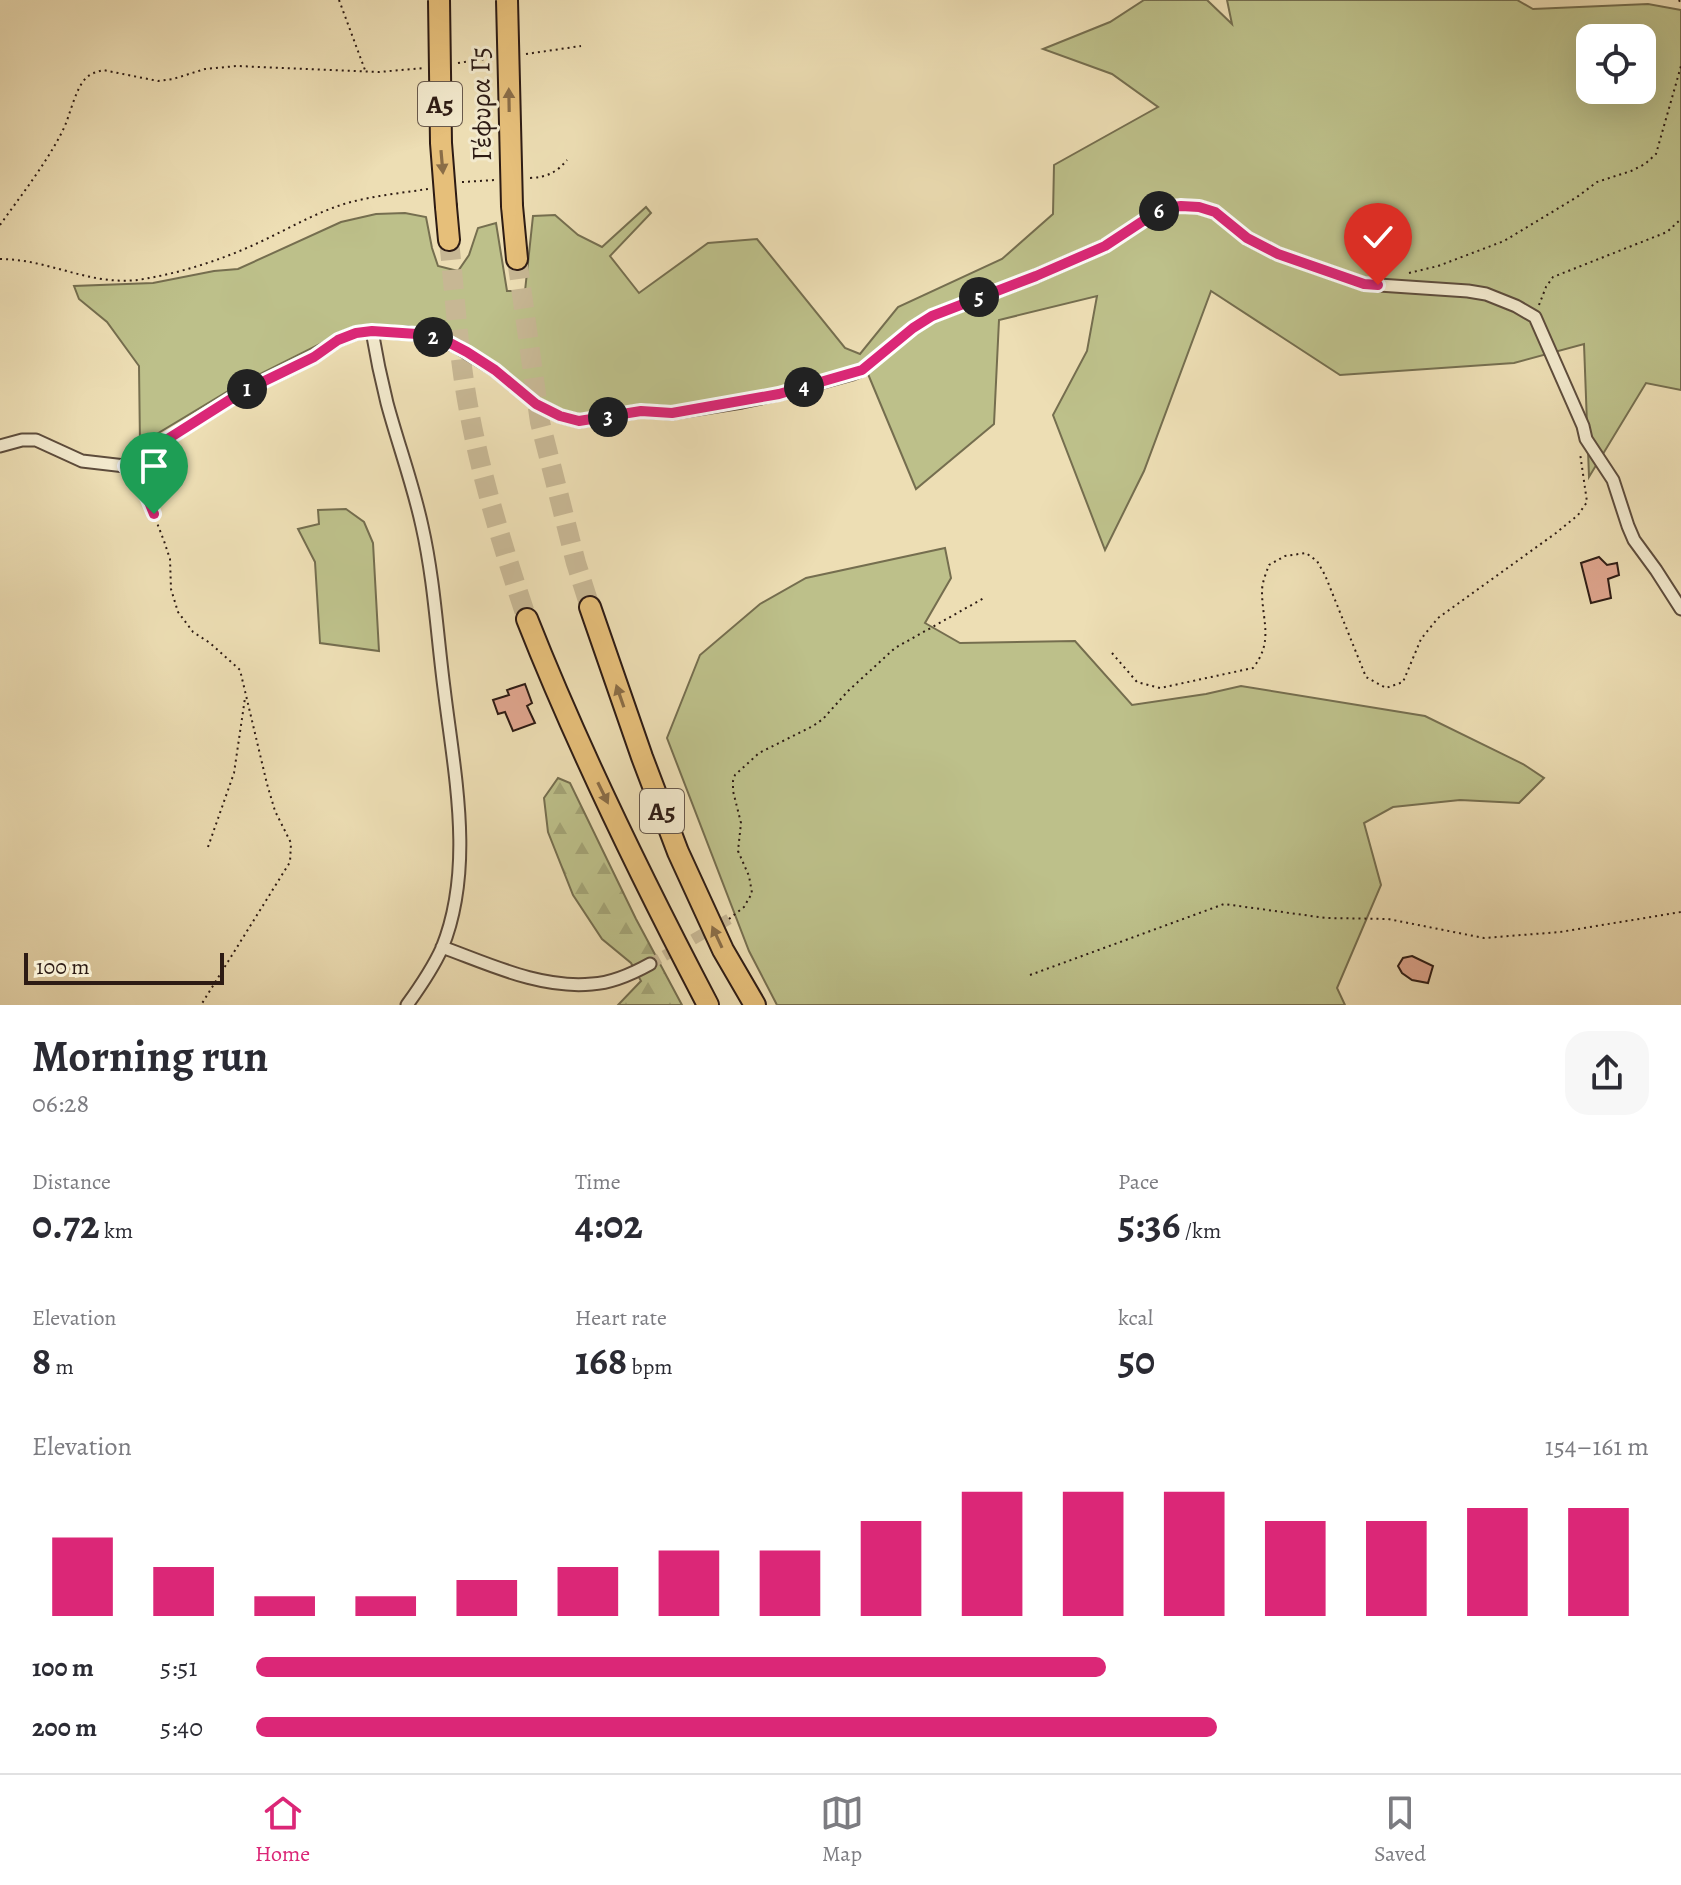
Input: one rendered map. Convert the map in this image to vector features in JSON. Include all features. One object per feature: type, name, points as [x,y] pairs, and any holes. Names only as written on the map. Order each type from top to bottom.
[{"type":"highway","name":"Γέφυρα Γ5","points":[[439,0],[441,143],[449,240]]},
{"type":"highway","name":"Γέφυρα Γ5","points":[[507,0],[512,206],[517,259]]},
{"type":"highway","name":"Α5","points":[[590,607],[678,852],[723,950],[755,1005]]},
{"type":"highway","name":"Α5","points":[[527,619],[574,730],[708,1005]]},
{"type":"street","points":[[0,446],[36,440],[82,461],[125,466],[242,392],[314,357],[338,340],[372,331],[417,334],[450,343],[495,370],[536,404],[572,420],[588,421],[641,411],[672,413],[779,394],[852,374],[872,363],[932,316],[1105,246],[1165,208],[1199,207],[1215,212],[1247,238],[1278,254],[1364,284],[1435,287],[1486,294],[1535,317],[1586,439],[1613,480],[1634,540],[1681,609]]},
{"type":"street","points":[[372,331],[387,404],[422,528],[457,813],[455,897],[442,947],[407,1005]]},
{"type":"street","points":[[442,947],[517,974],[569,984],[609,982],[650,964]]},
{"type":"path","points":[[339,0],[366,72]]},
{"type":"path","points":[[518,55],[581,46]]},
{"type":"path","points":[[454,64],[502,57]]},
{"type":"path","points":[[0,225],[57,141],[82,84],[96,72],[103,70],[158,81],[205,69],[237,66],[366,72],[423,68]]},
{"type":"path","points":[[1409,273],[1438,266],[1504,241],[1597,182],[1645,164],[1656,154],[1681,66]]},
{"type":"path","points":[[524,178],[549,175],[559,170],[567,160]]},
{"type":"path","points":[[453,184],[494,180]]},
{"type":"path","points":[[0,259],[34,262],[103,280],[144,279],[233,254],[344,204],[433,188]]},
{"type":"path","points":[[1535,317],[1553,277],[1667,232],[1681,219]]},
{"type":"path","points":[[1112,653],[1137,682],[1160,688],[1253,668],[1263,656],[1266,625],[1262,589],[1269,565],[1285,556],[1306,553],[1317,561],[1325,575],[1366,677],[1386,688],[1403,682],[1421,639],[1438,618],[1578,515],[1587,502],[1578,441],[1583,426]]},
{"type":"path","points":[[125,466],[147,497],[164,541],[170,559],[171,589],[178,612],[193,632],[240,670],[275,811],[291,843],[290,862],[201,1005]]},
{"type":"path","points":[[729,919],[744,907],[752,893],[749,876],[738,851],[741,823],[733,791],[735,775],[759,753],[823,719],[895,648],[984,598]]},
{"type":"path","points":[[208,847],[234,773],[245,692]]},
{"type":"path","points":[[1030,975],[1224,904],[1326,918],[1388,919],[1484,938],[1560,932],[1681,912]]},
{"type":"green space","points":[[1144,0],[1207,0],[1232,24],[1227,0],[1517,0],[1533,9],[1648,4],[1681,10],[1681,390],[1646,383],[1589,477],[1584,344],[1514,363],[1340,375],[1211,291],[1144,471],[1105,550],[1053,415],[1087,351],[1097,296],[999,320],[994,424],[916,489],[863,362],[772,390],[664,408],[581,417],[566,414],[527,394],[496,364],[467,346],[408,326],[362,327],[338,335],[240,384],[140,444],[139,366],[107,322],[79,299],[74,286],[153,283],[238,269],[341,222],[376,214],[405,213],[426,217],[438,266],[458,271],[469,255],[478,228],[496,223],[507,291],[525,291],[533,216],[555,215],[578,235],[602,247],[646,207],[651,213],[610,256],[639,293],[708,243],[757,239],[845,348],[860,354],[898,307],[1002,259],[1053,214],[1054,165],[1158,107],[1112,74],[1043,49],[1110,22]]},
{"type":"green space","points":[[346,509],[364,522],[373,543],[379,651],[320,643],[315,562],[298,529],[319,524],[318,510]]},
{"type":"green space","points":[[945,548],[951,578],[925,623],[960,643],[1075,641],[1132,705],[1241,686],[1425,716],[1523,764],[1544,778],[1519,803],[1460,800],[1393,807],[1364,823],[1381,885],[1337,988],[1345,1005],[777,1005],[749,951],[667,738],[700,655],[760,604],[806,578]]},
{"type":"green space","points":[[558,778],[570,783],[682,1005],[618,1005],[641,981],[631,963],[602,939],[573,895],[548,832],[544,798]]},
{"type":"building","points":[[1599,557],[1607,565],[1617,563],[1619,575],[1608,579],[1611,598],[1591,603],[1581,563]]},
{"type":"building","points":[[525,684],[532,703],[527,706],[535,723],[513,731],[505,712],[498,714],[493,700],[509,695],[507,690]]},
{"type":"building","points":[[1412,956],[1433,966],[1428,983],[1412,980],[1402,973],[1398,966],[1403,958]]},
{"type":"tunnel","points":[[449,240],[462,363],[475,442],[527,619]]},
{"type":"tunnel","points":[[517,259],[540,422],[590,607]]},
{"type":"tunnel","points":[[650,964],[729,919]]},
{"type":"route","points":[[154,514],[147,497],[125,466],[219,405],[356,333],[397,332],[444,340],[482,361],[536,404],[572,420],[588,421],[641,411],[672,413],[706,408],[779,394],[852,374],[872,363],[932,316],[1105,246],[1165,208],[1199,207],[1215,212],[1247,238],[1278,254],[1364,284],[1378,285]]}]
